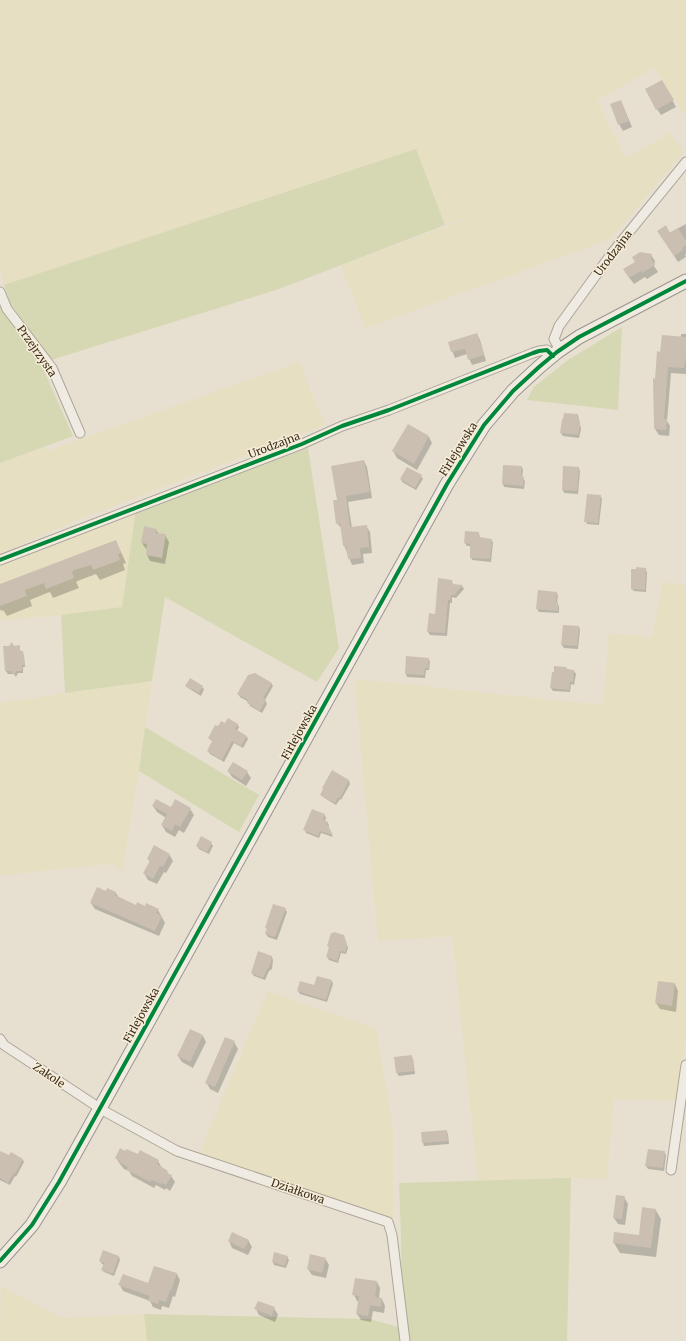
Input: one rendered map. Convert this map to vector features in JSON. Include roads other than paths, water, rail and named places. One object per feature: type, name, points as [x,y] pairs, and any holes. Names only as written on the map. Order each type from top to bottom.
[{"type":"street","name":"Urodzajna","points":[[0,560],[302,444],[342,426],[389,410],[532,353],[547,350],[556,353],[554,339],[559,326],[612,253],[686,162]]},
{"type":"street","name":"Firlejowska","points":[[0,1261],[28,1231],[42,1210],[344,669],[479,431],[503,402],[527,377],[556,353],[586,333],[686,281]]},
{"type":"street","name":"Przejrzysta","points":[[0,292],[7,309],[52,368],[80,433]]},
{"type":"street","name":"Zakole","points":[[0,1039],[4,1045],[100,1108]]},
{"type":"street","points":[[671,1170],[686,1065]]},
{"type":"street","name":"Działkowa","points":[[100,1108],[177,1150],[388,1222],[392,1236],[405,1341]]}]
